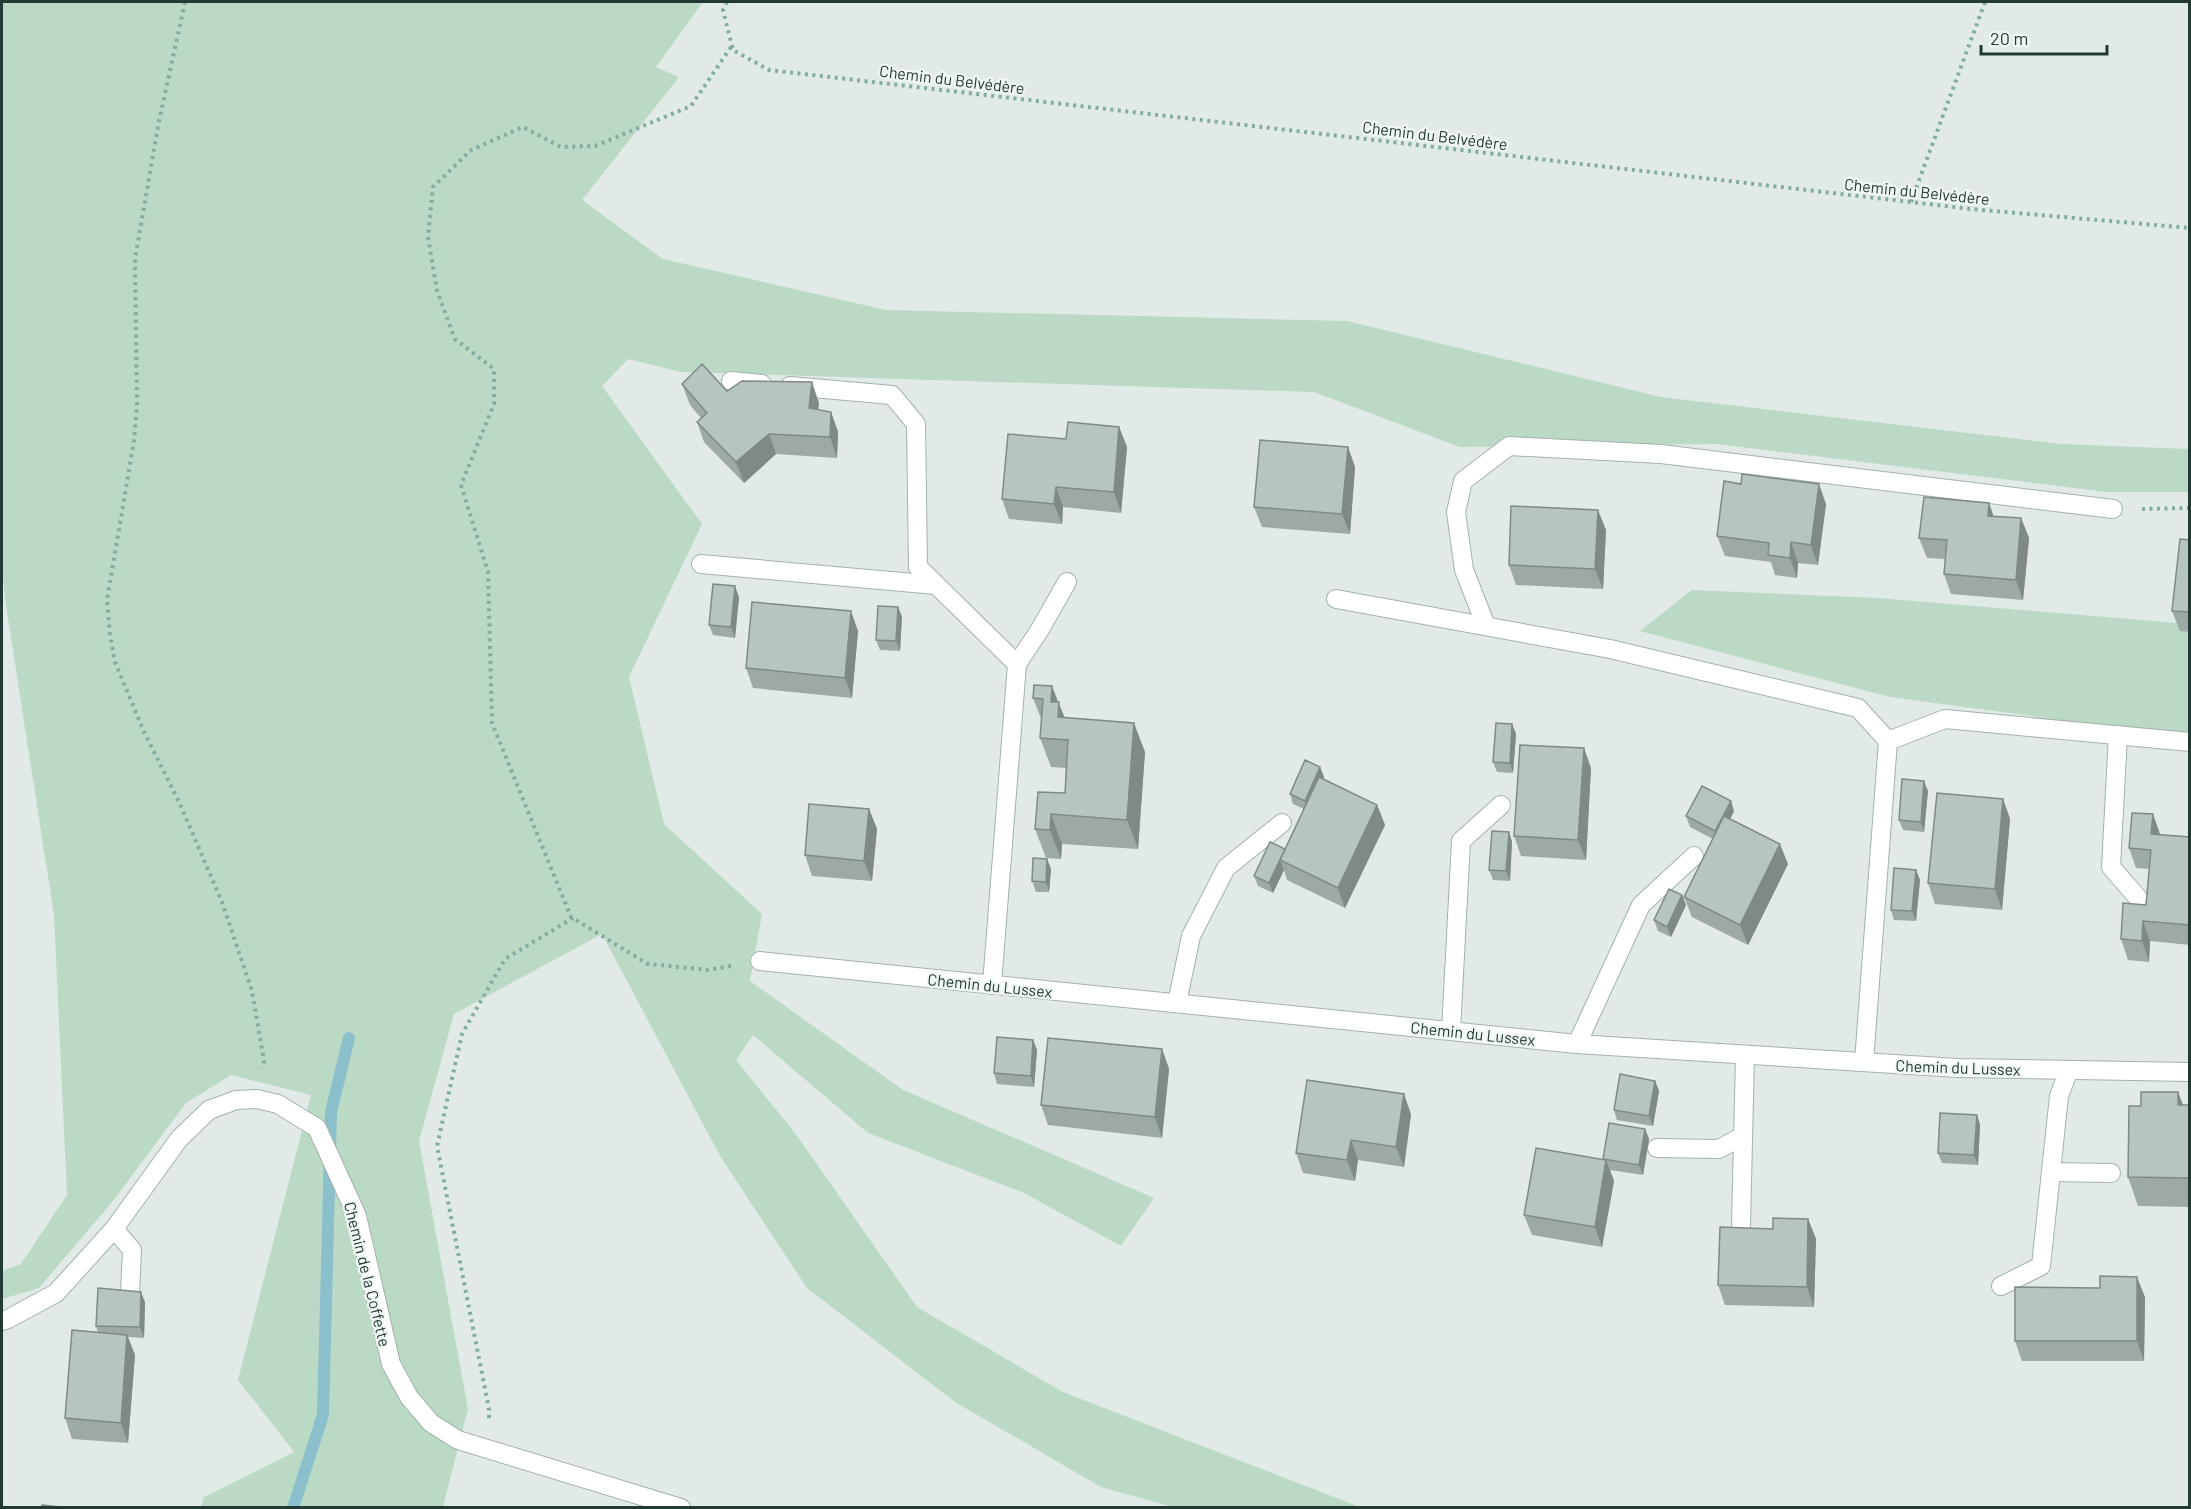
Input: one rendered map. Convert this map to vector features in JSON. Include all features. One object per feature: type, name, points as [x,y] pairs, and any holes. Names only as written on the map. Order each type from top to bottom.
[{"type":"street","points":[[731,381],[892,395],[916,424],[918,567],[1017,664]]},
{"type":"street","points":[[1486,626],[1464,570],[1456,512],[1464,481],[1509,446],[1661,454],[2113,509]]},
{"type":"street","points":[[701,564],[936,585]]},
{"type":"street","points":[[992,985],[1017,664],[1067,582]]},
{"type":"street","points":[[1336,599],[1610,649],[1858,708],[1888,741],[1864,1062]]},
{"type":"street","points":[[1888,741],[1945,719],[2190,742]]},
{"type":"street","points":[[2118,735],[2111,867],[2138,898]]},
{"type":"street","points":[[1451,1031],[1461,841],[1501,805]]},
{"type":"street","points":[[1177,1003],[1191,936],[1226,868],[1282,823]]},
{"type":"street","points":[[1577,1044],[1641,905],[1694,856]]},
{"type":"street","name":"Chemin du Lussex","points":[[760,961],[1577,1044],[1958,1068],[2190,1071]]},
{"type":"street","points":[[1741,1226],[1745,1055]]},
{"type":"street","points":[[2001,1286],[2042,1266],[2060,1096],[2069,1070]]},
{"type":"street","name":"Chemin de la Coffette","points":[[2,1321],[56,1293],[114,1229],[179,1139],[209,1110],[236,1100],[257,1099],[278,1104],[317,1128],[357,1216],[391,1364],[409,1397],[431,1423],[458,1440],[681,1508]]},
{"type":"street","points":[[1657,1148],[1719,1149],[1743,1136]]},
{"type":"street","points":[[2051,1172],[2111,1173]]},
{"type":"street","points":[[114,1229],[132,1250],[130,1294]]},
{"type":"path","points":[[184,2],[155,143],[135,259],[137,405],[134,441],[107,600],[115,662],[144,732],[180,804],[222,902],[252,991],[264,1061],[257,1099]]},
{"type":"path","points":[[727,2],[723,10],[731,47],[691,106],[596,146],[561,147],[523,127],[471,150],[433,187],[428,237],[437,291],[455,339],[494,369],[494,404],[461,485],[488,572],[492,723],[573,918],[648,964],[708,970],[760,961]]},
{"type":"path","points":[[1911,202],[1985,2]]},
{"type":"path","name":"Chemin du Belvédère","points":[[731,47],[769,70],[1911,202],[2190,228]]},
{"type":"path","points":[[2113,509],[2190,508]]},
{"type":"path","points":[[489,1450],[489,1409],[437,1146],[462,1034],[505,959],[573,918]]},
{"type":"green space","points":[[2,2],[703,2],[656,67],[679,77],[582,200],[663,259],[886,310],[1347,321],[1661,397],[2061,444],[2189,449],[2189,492],[2106,492],[1717,444],[1460,447],[1314,392],[681,372],[628,359],[602,386],[702,524],[629,677],[664,824],[762,914],[750,981],[903,1090],[1154,1198],[1121,1246],[1024,1193],[868,1133],[753,1035],[736,1060],[795,1133],[917,1307],[1063,1392],[1360,1507],[1173,1507],[1101,1487],[955,1402],[807,1288],[720,1156],[602,934],[454,1014],[419,1141],[468,1409],[443,1507],[201,1507],[204,1497],[294,1452],[238,1380],[311,1095],[231,1075],[186,1103],[113,1201],[39,1288],[2,1299],[2,1271],[21,1264],[67,1195],[54,915],[5,599],[2,565]]},
{"type":"green space","points":[[1692,590],[1878,598],[2189,624],[2189,737],[1890,697],[1640,631]]},
{"type":"building","points":[[702,364],[727,391],[742,381],[812,382],[809,408],[831,412],[830,437],[769,434],[736,462],[697,422],[707,413],[682,384]]},
{"type":"building","points":[[1068,422],[1119,427],[1114,492],[1056,487],[1054,504],[1002,499],[1008,434],[1066,439]]},
{"type":"building","points":[[1260,440],[1348,447],[1342,514],[1254,507]]},
{"type":"building","points":[[1742,474],[1819,484],[1811,545],[1791,542],[1790,558],[1768,555],[1769,543],[1717,536],[1724,481],[1741,484]]},
{"type":"building","points":[[1924,497],[1989,503],[1988,516],[2021,518],[2016,580],[1944,574],[1947,540],[1919,538]]},
{"type":"building","points":[[1511,506],[1598,510],[1595,569],[1509,565]]},
{"type":"building","points":[[2180,539],[2190,540],[2190,612],[2172,611]]},
{"type":"building","points":[[713,584],[735,586],[731,627],[709,625]]},
{"type":"building","points":[[752,602],[851,611],[845,678],[746,668]]},
{"type":"building","points":[[878,606],[898,607],[896,641],[876,640]]},
{"type":"building","points":[[1034,685],[1052,686],[1051,702],[1059,702],[1058,717],[1134,723],[1127,820],[1051,814],[1050,830],[1035,829],[1038,792],[1065,793],[1068,740],[1040,738],[1043,699],[1033,698]]},
{"type":"building","points":[[1496,723],[1512,724],[1510,763],[1493,762]]},
{"type":"building","points":[[1520,745],[1584,748],[1578,840],[1514,836]]},
{"type":"building","points":[[1305,760],[1320,767],[1305,801],[1290,794]]},
{"type":"building","points":[[1319,777],[1377,805],[1338,888],[1280,860]]},
{"type":"building","points":[[1902,779],[1924,781],[1921,822],[1899,820]]},
{"type":"building","points":[[1702,786],[1731,801],[1715,831],[1686,816]]},
{"type":"building","points":[[1937,793],[2003,799],[1995,889],[1928,883]]},
{"type":"building","points":[[809,804],[869,809],[864,861],[805,855]]},
{"type":"building","points":[[2132,813],[2153,814],[2151,834],[2190,837],[2190,925],[2143,921],[2142,941],[2121,939],[2123,903],[2146,905],[2151,850],[2129,848]]},
{"type":"building","points":[[1724,816],[1780,844],[1740,925],[1684,897]]},
{"type":"building","points":[[1492,831],[1509,832],[1506,871],[1489,870]]},
{"type":"building","points":[[1270,842],[1285,849],[1269,883],[1254,876]]},
{"type":"building","points":[[1033,858],[1047,859],[1046,882],[1032,881]]},
{"type":"building","points":[[1894,868],[1916,870],[1912,911],[1891,910]]},
{"type":"building","points":[[1669,889],[1682,895],[1667,927],[1654,920]]},
{"type":"building","points":[[997,1037],[1033,1040],[1031,1076],[994,1073]]},
{"type":"building","points":[[1048,1038],[1162,1049],[1155,1117],[1041,1105]]},
{"type":"building","points":[[1620,1074],[1655,1081],[1649,1116],[1614,1110]]},
{"type":"building","points":[[1307,1080],[1404,1094],[1396,1147],[1351,1140],[1347,1160],[1296,1153]]},
{"type":"building","points":[[2141,1092],[2178,1092],[2178,1105],[2190,1105],[2190,1178],[2128,1177],[2129,1106],[2141,1106]]},
{"type":"building","points":[[1940,1113],[1977,1115],[1974,1155],[1938,1153]]},
{"type":"building","points":[[1609,1123],[1645,1129],[1639,1165],[1603,1159]]},
{"type":"building","points":[[1536,1148],[1606,1160],[1595,1227],[1524,1215]]},
{"type":"building","points":[[1773,1218],[1808,1219],[1807,1287],[1718,1285],[1720,1227],[1773,1229]]},
{"type":"building","points":[[2100,1276],[2137,1277],[2137,1341],[2015,1341],[2015,1287],[2100,1288]]},
{"type":"building","points":[[98,1288],[141,1292],[140,1327],[96,1326]]},
{"type":"building","points":[[72,1330],[127,1335],[121,1423],[65,1418]]},
{"type":"building","points":[[42,1505],[69,1508],[42,1508]]},
{"type":"waterway","points":[[293,1508],[323,1415],[331,1112],[349,1038]]}]
